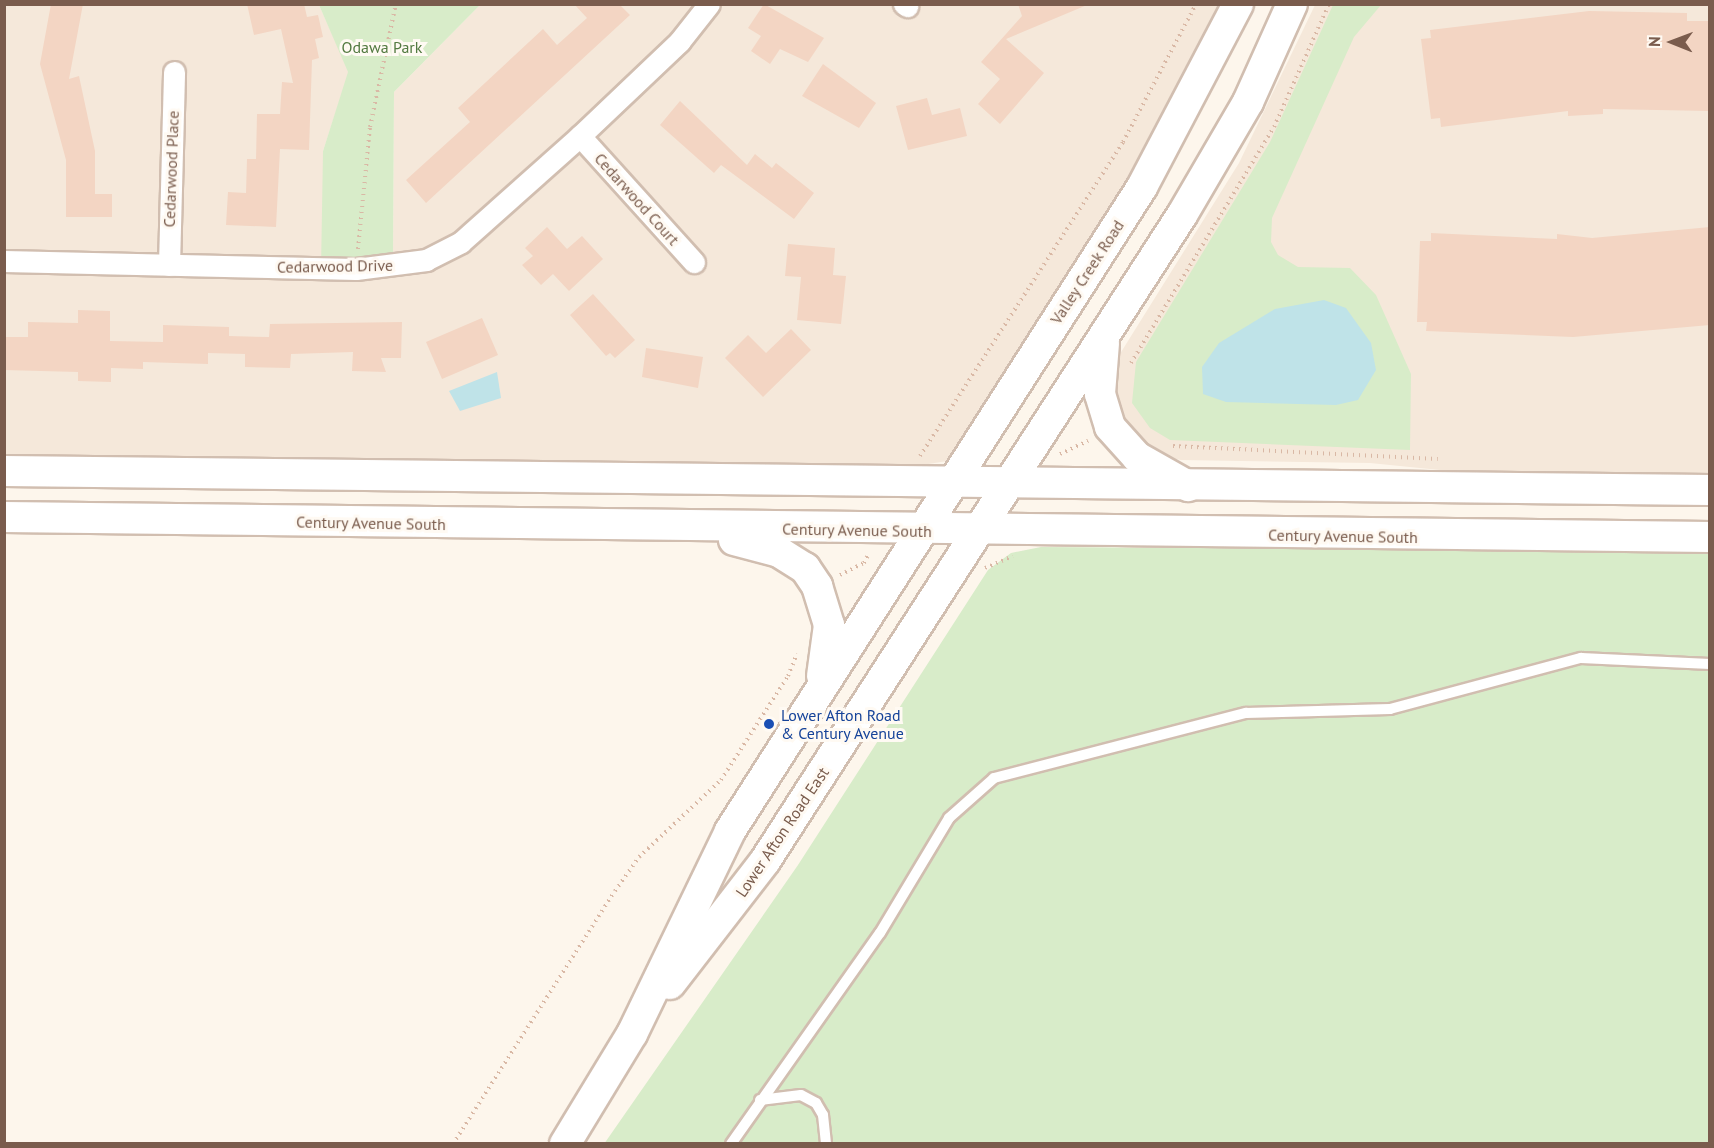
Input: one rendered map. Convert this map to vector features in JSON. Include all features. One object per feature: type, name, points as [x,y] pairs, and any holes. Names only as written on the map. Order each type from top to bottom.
[{"type":"main road","name":"Valley Creek Road","points":[[920,531],[1175,134],[1238,4]]},
{"type":"main road","points":[[980,531],[1235,125],[1292,4]]},
{"type":"main road","points":[[1107,332],[1099,381],[1106,421],[1129,451],[1191,487]]},
{"type":"main road","points":[[4,471],[1009,485],[1710,490]]},
{"type":"main road","name":"Century Avenue South","points":[[4,517],[920,531],[1710,537]]},
{"type":"main road","points":[[684,528],[779,552],[805,568],[817,586],[830,625],[820,688]]},
{"type":"main road","name":"Lower Afton Road East","points":[[565,1143],[632,1034],[730,831],[920,531]]},
{"type":"main road","name":"Lower Afton Road East","points":[[632,1034],[765,861],[980,531]]},
{"type":"street","name":"Cedarwood Drive","points":[[4,261],[356,269],[426,260],[461,242],[580,136],[679,42],[709,4]]},
{"type":"street","name":"Cedarwood Place","points":[[169,265],[174,72]]},
{"type":"street","name":"Cedarwood Court","points":[[580,136],[694,262]]},
{"type":"lane","points":[[731,1143],[880,933],[949,818],[994,778],[1246,713],[1390,710],[1581,658],[1710,664]]},
{"type":"lane","points":[[760,1100],[801,1095],[816,1103],[826,1143]]},
{"type":"path","points":[[356,269],[370,127],[396,4]]},
{"type":"path","points":[[1127,375],[1140,344],[1274,127],[1329,4]]},
{"type":"path","points":[[1165,443],[1193,449],[1369,451],[1446,459]]},
{"type":"shaded area","points":[[5,5],[319,5],[349,72],[323,151],[393,267],[394,92],[480,5],[1238,5],[966,458],[897,469],[5,456]]},
{"type":"shaded area","points":[[1315,5],[1709,5],[1709,475],[1490,475],[1370,463],[1181,460],[1166,457],[1131,436],[1112,401],[1118,357],[1239,163]]},
{"type":"green space","name":"Odawa Park","points":[[319,5],[480,5],[394,92],[393,267],[321,269],[323,151],[348,72]]},
{"type":"green space","points":[[1333,5],[1381,5],[1354,37],[1272,218],[1271,242],[1278,255],[1298,267],[1350,268],[1376,295],[1411,374],[1410,450],[1170,440],[1150,428],[1132,403],[1136,362],[1270,142]]},
{"type":"green space","points":[[1041,547],[1709,551],[1709,1143],[604,1144],[798,865],[988,570],[1011,553]]},
{"type":"water","points":[[1324,300],[1346,308],[1371,343],[1376,370],[1358,400],[1336,405],[1226,402],[1203,394],[1202,367],[1219,343],[1275,309]]},
{"type":"water","points":[[497,372],[501,398],[460,411],[449,391]]},
{"type":"building","points":[[51,4],[83,4],[69,79],[79,76],[95,151],[95,194],[112,194],[112,217],[66,217],[66,160],[40,64]]},
{"type":"building","points":[[247,4],[304,4],[307,17],[318,15],[323,37],[315,39],[319,58],[312,60],[309,150],[280,149],[276,227],[226,225],[228,192],[246,193],[247,159],[256,159],[257,114],[280,114],[282,82],[293,83],[281,29],[254,35]]},
{"type":"building","points":[[574,4],[619,4],[630,15],[426,203],[406,180],[470,122],[458,108],[543,29],[557,45],[587,18]]},
{"type":"building","points":[[764,4],[824,38],[808,62],[780,49],[770,64],[751,51],[761,36],[748,28]]},
{"type":"building","points":[[1018,4],[1087,5],[1006,39],[1044,73],[1000,124],[978,104],[1000,79],[981,62],[1022,16]]},
{"type":"building","points":[[1589,11],[1687,13],[1687,21],[1710,21],[1710,111],[1603,109],[1603,114],[1568,116],[1568,111],[1441,127],[1440,118],[1431,119],[1421,39],[1431,38],[1430,30]]},
{"type":"building","points":[[823,64],[876,103],[859,128],[802,96]]},
{"type":"building","points":[[927,98],[932,115],[960,108],[967,136],[908,150],[896,106]]},
{"type":"building","points":[[680,101],[747,165],[755,154],[772,168],[776,163],[814,193],[794,219],[721,165],[714,173],[660,125]]},
{"type":"building","points":[[547,227],[567,249],[582,236],[603,259],[569,291],[553,274],[541,285],[522,265],[533,256],[525,248]]},
{"type":"building","points":[[1710,227],[1710,325],[1573,337],[1426,331],[1427,322],[1417,322],[1420,241],[1431,241],[1431,233],[1557,239],[1557,234],[1592,238]]},
{"type":"building","points":[[788,244],[835,248],[833,275],[846,276],[841,324],[797,320],[801,277],[785,276]]},
{"type":"building","points":[[593,294],[635,340],[615,358],[610,353],[606,356],[570,315]]},
{"type":"building","points":[[78,310],[110,311],[110,341],[163,342],[163,325],[229,327],[229,336],[269,337],[270,324],[402,322],[401,358],[381,358],[386,372],[352,371],[353,352],[291,354],[290,368],[245,367],[245,354],[208,353],[208,364],[143,362],[143,369],[111,368],[111,382],[78,381],[78,372],[4,370],[4,337],[28,337],[28,322],[78,323]]},
{"type":"building","points":[[482,318],[498,355],[442,379],[426,342]]},
{"type":"building","points":[[791,329],[811,350],[763,397],[725,358],[748,335],[766,353]]},
{"type":"building","points":[[646,348],[703,357],[698,388],[642,377]]},
{"type":"place","name":"Lower Afton Road & Century Avenue","points":[[769,724]]}]
